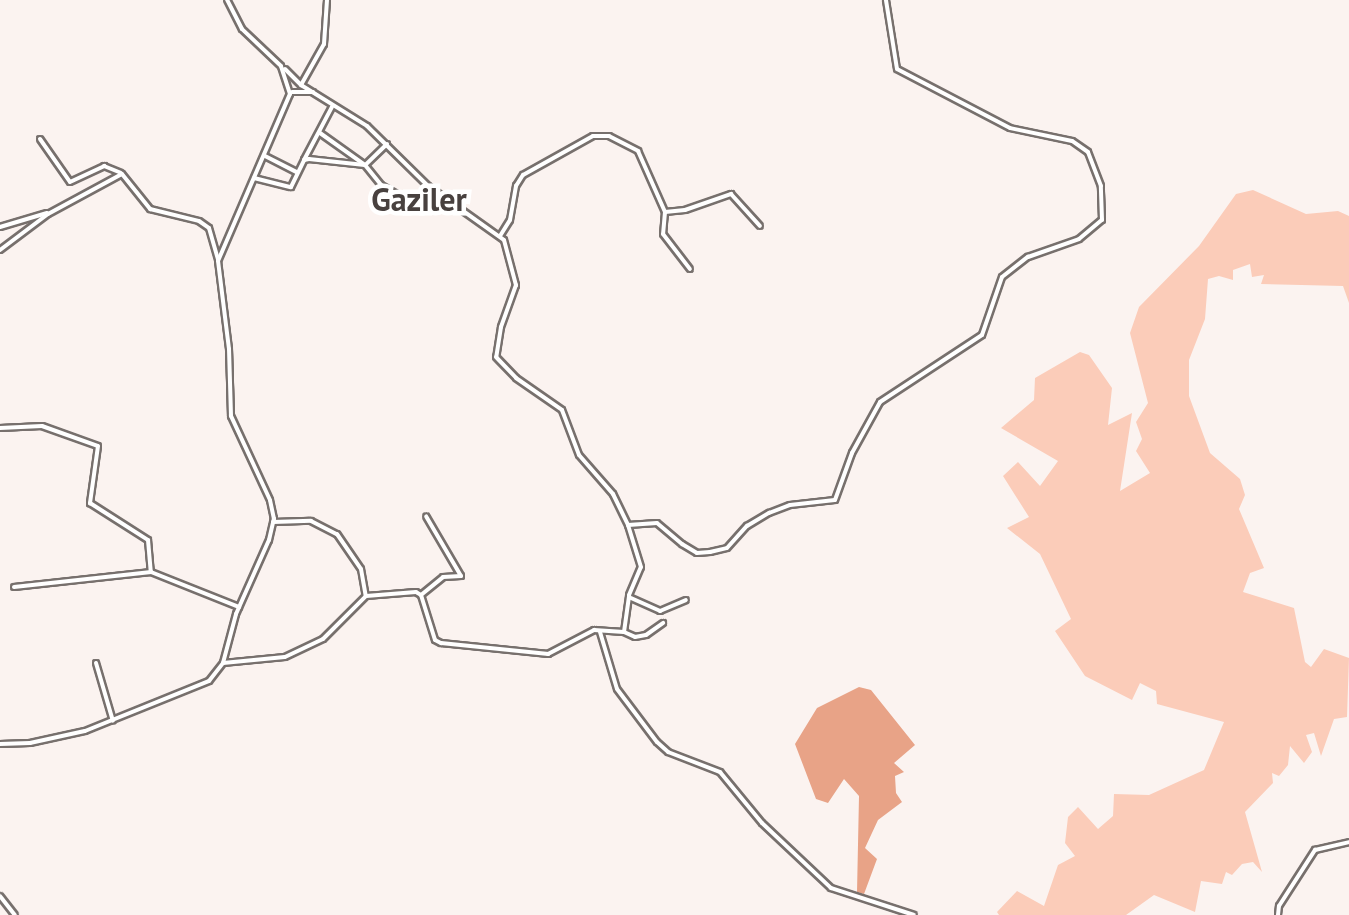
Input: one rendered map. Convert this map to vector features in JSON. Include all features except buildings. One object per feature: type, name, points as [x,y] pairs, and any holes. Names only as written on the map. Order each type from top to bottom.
[{"type":"street","points":[[226,0],[242,28],[301,85],[387,144],[428,186],[500,236],[516,285],[500,327],[496,356],[562,410],[579,455],[613,494],[628,525],[641,566],[624,632]]},
{"type":"street","points":[[301,85],[324,44],[326,0]]},
{"type":"street","points":[[628,525],[658,523],[697,553],[710,552],[726,548],[747,526],[769,513],[790,505],[835,500],[852,453],[880,402],[982,335],[1002,277],[1028,257],[1079,239],[1102,220],[1101,186],[1088,152],[1072,141],[1010,128],[897,69],[886,0]]},
{"type":"street","points":[[218,261],[290,92],[281,66]]},
{"type":"street","points":[[290,92],[312,92]]},
{"type":"street","points":[[254,178],[291,187],[333,105]]},
{"type":"street","points":[[320,134],[365,165],[381,185],[415,206],[432,204],[435,198],[428,186]]},
{"type":"street","points":[[500,236],[510,220],[516,186],[523,175],[593,136],[608,136],[638,151],[665,212],[664,234],[690,269]]},
{"type":"street","points":[[0,744],[30,743],[113,722],[209,681],[222,663],[239,607],[273,522],[270,500],[231,416],[229,350],[218,261],[209,228],[200,221],[150,209],[122,174],[104,166],[69,181],[40,139]]},
{"type":"street","points":[[304,160],[365,165],[387,144]]},
{"type":"street","points":[[264,156],[297,172]]},
{"type":"street","points":[[0,250],[48,214],[122,174]]},
{"type":"street","points":[[665,212],[685,210],[731,194],[760,226]]},
{"type":"street","points":[[0,227],[48,214]]},
{"type":"street","points":[[0,428],[42,426],[98,446],[90,501],[148,540],[150,572]]},
{"type":"street","points":[[222,663],[284,657],[323,639],[346,611],[366,596],[421,595],[443,577],[461,576],[426,516]]},
{"type":"street","points":[[273,522],[311,522],[332,530],[358,563],[366,596]]},
{"type":"street","points":[[14,587],[150,572],[239,607]]},
{"type":"street","points":[[421,595],[435,640],[441,642],[548,654],[600,632],[624,632],[635,637],[646,635],[662,623]]},
{"type":"street","points":[[630,597],[660,611],[686,600]]},
{"type":"street","points":[[600,632],[616,688],[668,752],[720,772],[762,823],[830,888],[914,915]]},
{"type":"street","points":[[96,663],[113,722]]},
{"type":"street","points":[[1278,915],[1278,906],[1299,882],[1315,850],[1349,842]]},
{"type":"street","points":[[0,896],[13,914]]},
{"type":"shaded area","points":[[1253,190],[1306,214],[1338,211],[1349,216],[1349,303],[1343,286],[1261,284],[1264,275],[1252,277],[1250,264],[1233,270],[1233,280],[1219,276],[1208,279],[1205,319],[1189,360],[1189,396],[1210,453],[1240,479],[1245,495],[1239,509],[1264,568],[1250,573],[1243,592],[1294,608],[1305,662],[1311,667],[1324,649],[1349,658],[1347,717],[1334,719],[1321,756],[1314,733],[1306,735],[1312,752],[1304,763],[1290,746],[1288,765],[1279,776],[1272,773],[1273,783],[1245,812],[1262,872],[1253,862],[1242,864],[1232,875],[1226,872],[1222,884],[1201,881],[1195,912],[1154,895],[1126,915],[999,915],[997,912],[1017,891],[1044,906],[1058,865],[1075,856],[1065,843],[1068,817],[1078,807],[1098,829],[1113,816],[1114,794],[1149,795],[1204,770],[1224,722],[1157,704],[1156,691],[1140,683],[1132,700],[1085,676],[1055,631],[1071,619],[1040,554],[1007,528],[1029,517],[1003,476],[1018,462],[1040,486],[1058,461],[1001,428],[1034,400],[1035,378],[1080,352],[1089,355],[1112,388],[1108,425],[1132,413],[1120,491],[1150,473],[1136,451],[1142,439],[1136,422],[1148,403],[1130,333],[1139,307],[1199,246],[1236,194]]},
{"type":"shaded area","points":[[859,687],[871,690],[915,745],[894,763],[904,772],[895,776],[896,793],[902,802],[878,820],[865,848],[877,859],[864,894],[857,892],[859,796],[844,779],[828,803],[816,799],[795,744],[817,708]]},
{"type":"district","name":"Gaziler","points":[[419,199]]}]
